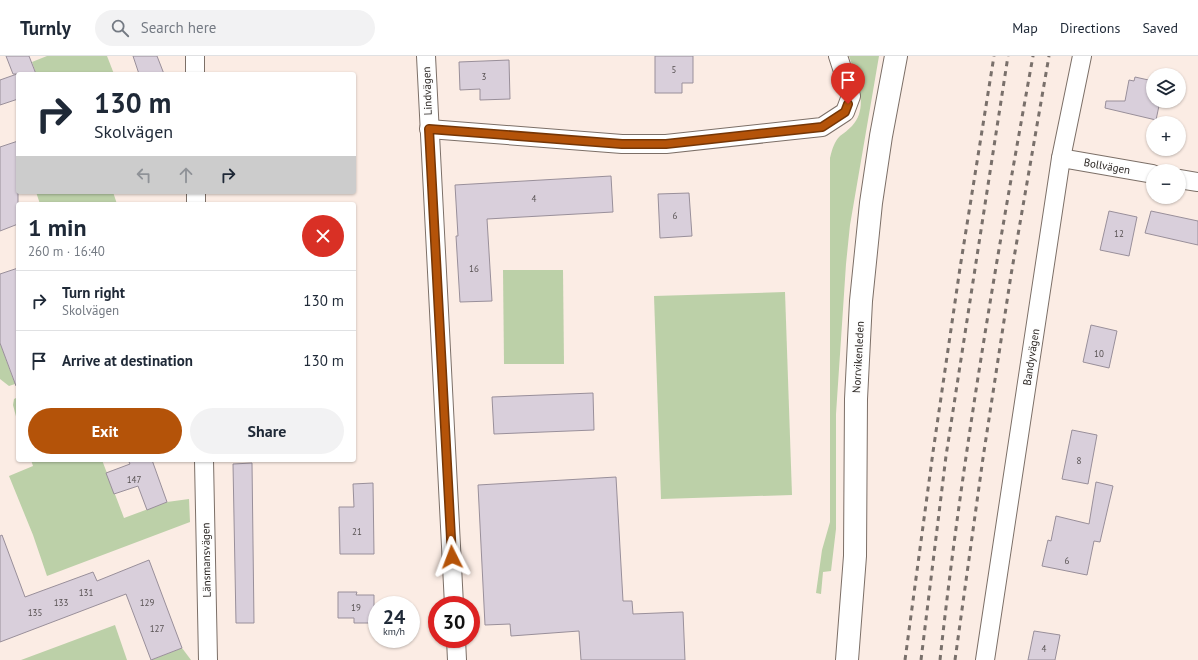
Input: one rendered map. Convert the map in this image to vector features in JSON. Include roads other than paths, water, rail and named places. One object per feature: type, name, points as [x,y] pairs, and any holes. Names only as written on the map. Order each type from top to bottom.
[{"type":"main road","name":"Norrvikenleden","points":[[847,660],[855,556],[856,399],[861,301],[872,196],[881,136],[896,56]]},
{"type":"street","points":[[195,56],[195,72]]},
{"type":"street","name":"Lindvägen","points":[[426,56],[454,596]]},
{"type":"street","points":[[429,129],[622,144],[658,144],[822,127],[845,112],[851,96],[838,56]]},
{"type":"street","name":"Bandyvägen","points":[[985,660],[1061,158],[1082,56]]},
{"type":"street","name":"Bollvägen","points":[[1061,158],[1146,173]]},
{"type":"street","points":[[1186,180],[1198,182]]},
{"type":"street","name":"Länsmansvägen","points":[[204,462],[208,660]]},
{"type":"street","points":[[456,648],[457,660]]},
{"type":"railway","points":[[905,660],[960,268],[994,56]]},
{"type":"railway","points":[[921,660],[946,456],[1008,56]]},
{"type":"railway","points":[[940,660],[959,508],[981,357],[1033,56]]},
{"type":"railway","points":[[955,660],[983,458],[1011,275],[1049,56]]}]
